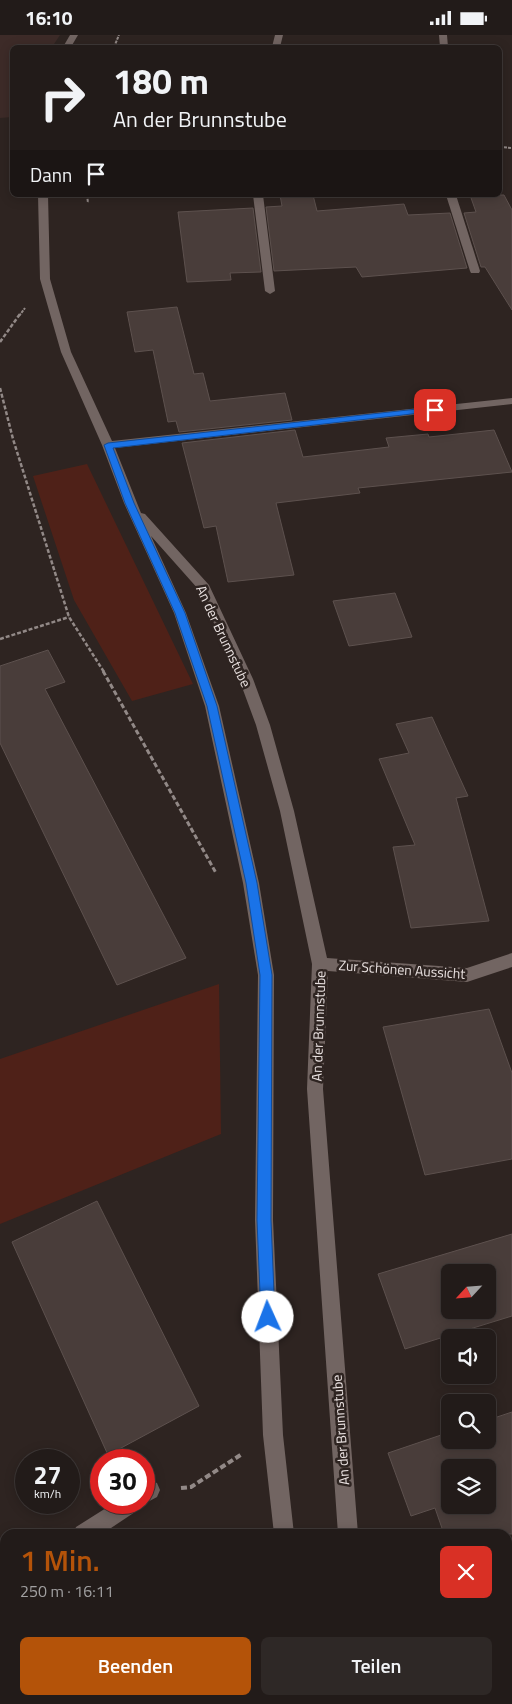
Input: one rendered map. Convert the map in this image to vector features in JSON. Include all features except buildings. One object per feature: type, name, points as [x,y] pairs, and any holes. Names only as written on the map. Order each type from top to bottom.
[{"type":"street","name":"An der Brunnstube","points":[[43,197],[45,279],[66,352],[108,445],[130,503],[180,613],[212,706],[251,883],[266,975],[264,1220],[273,1435],[283,1529]]},
{"type":"street","points":[[258,197],[270,291]]},
{"type":"street","points":[[452,197],[475,271]]},
{"type":"street","points":[[108,445],[512,401]]},
{"type":"street","name":"An der Brunnstube","points":[[130,503],[204,588],[246,679],[263,725],[287,811],[320,964],[315,1089],[348,1529]]},
{"type":"street","name":"Zur Schönen Aussicht","points":[[320,964],[468,975],[512,960]]},
{"type":"street","points":[[91,1529],[114,1514]]},
{"type":"path","points":[[87,197],[88,203]]},
{"type":"path","points":[[0,388],[13,439],[68,617],[119,697],[221,883],[251,883]]},
{"type":"path","points":[[0,639],[68,617]]},
{"type":"path","points":[[155,1491],[191,1487],[273,1435]]},
{"type":"shaded area","points":[[0,35],[60,35],[53,45],[10,45],[10,117],[0,118]]},
{"type":"shaded area","points":[[87,464],[193,684],[132,701],[74,600],[33,476]]},
{"type":"shaded area","points":[[219,984],[221,1134],[0,1224],[0,1059]]},
{"type":"route","points":[[268,1317],[264,1220],[266,975],[251,883],[212,706],[180,613],[130,503],[108,445],[435,410]]}]
